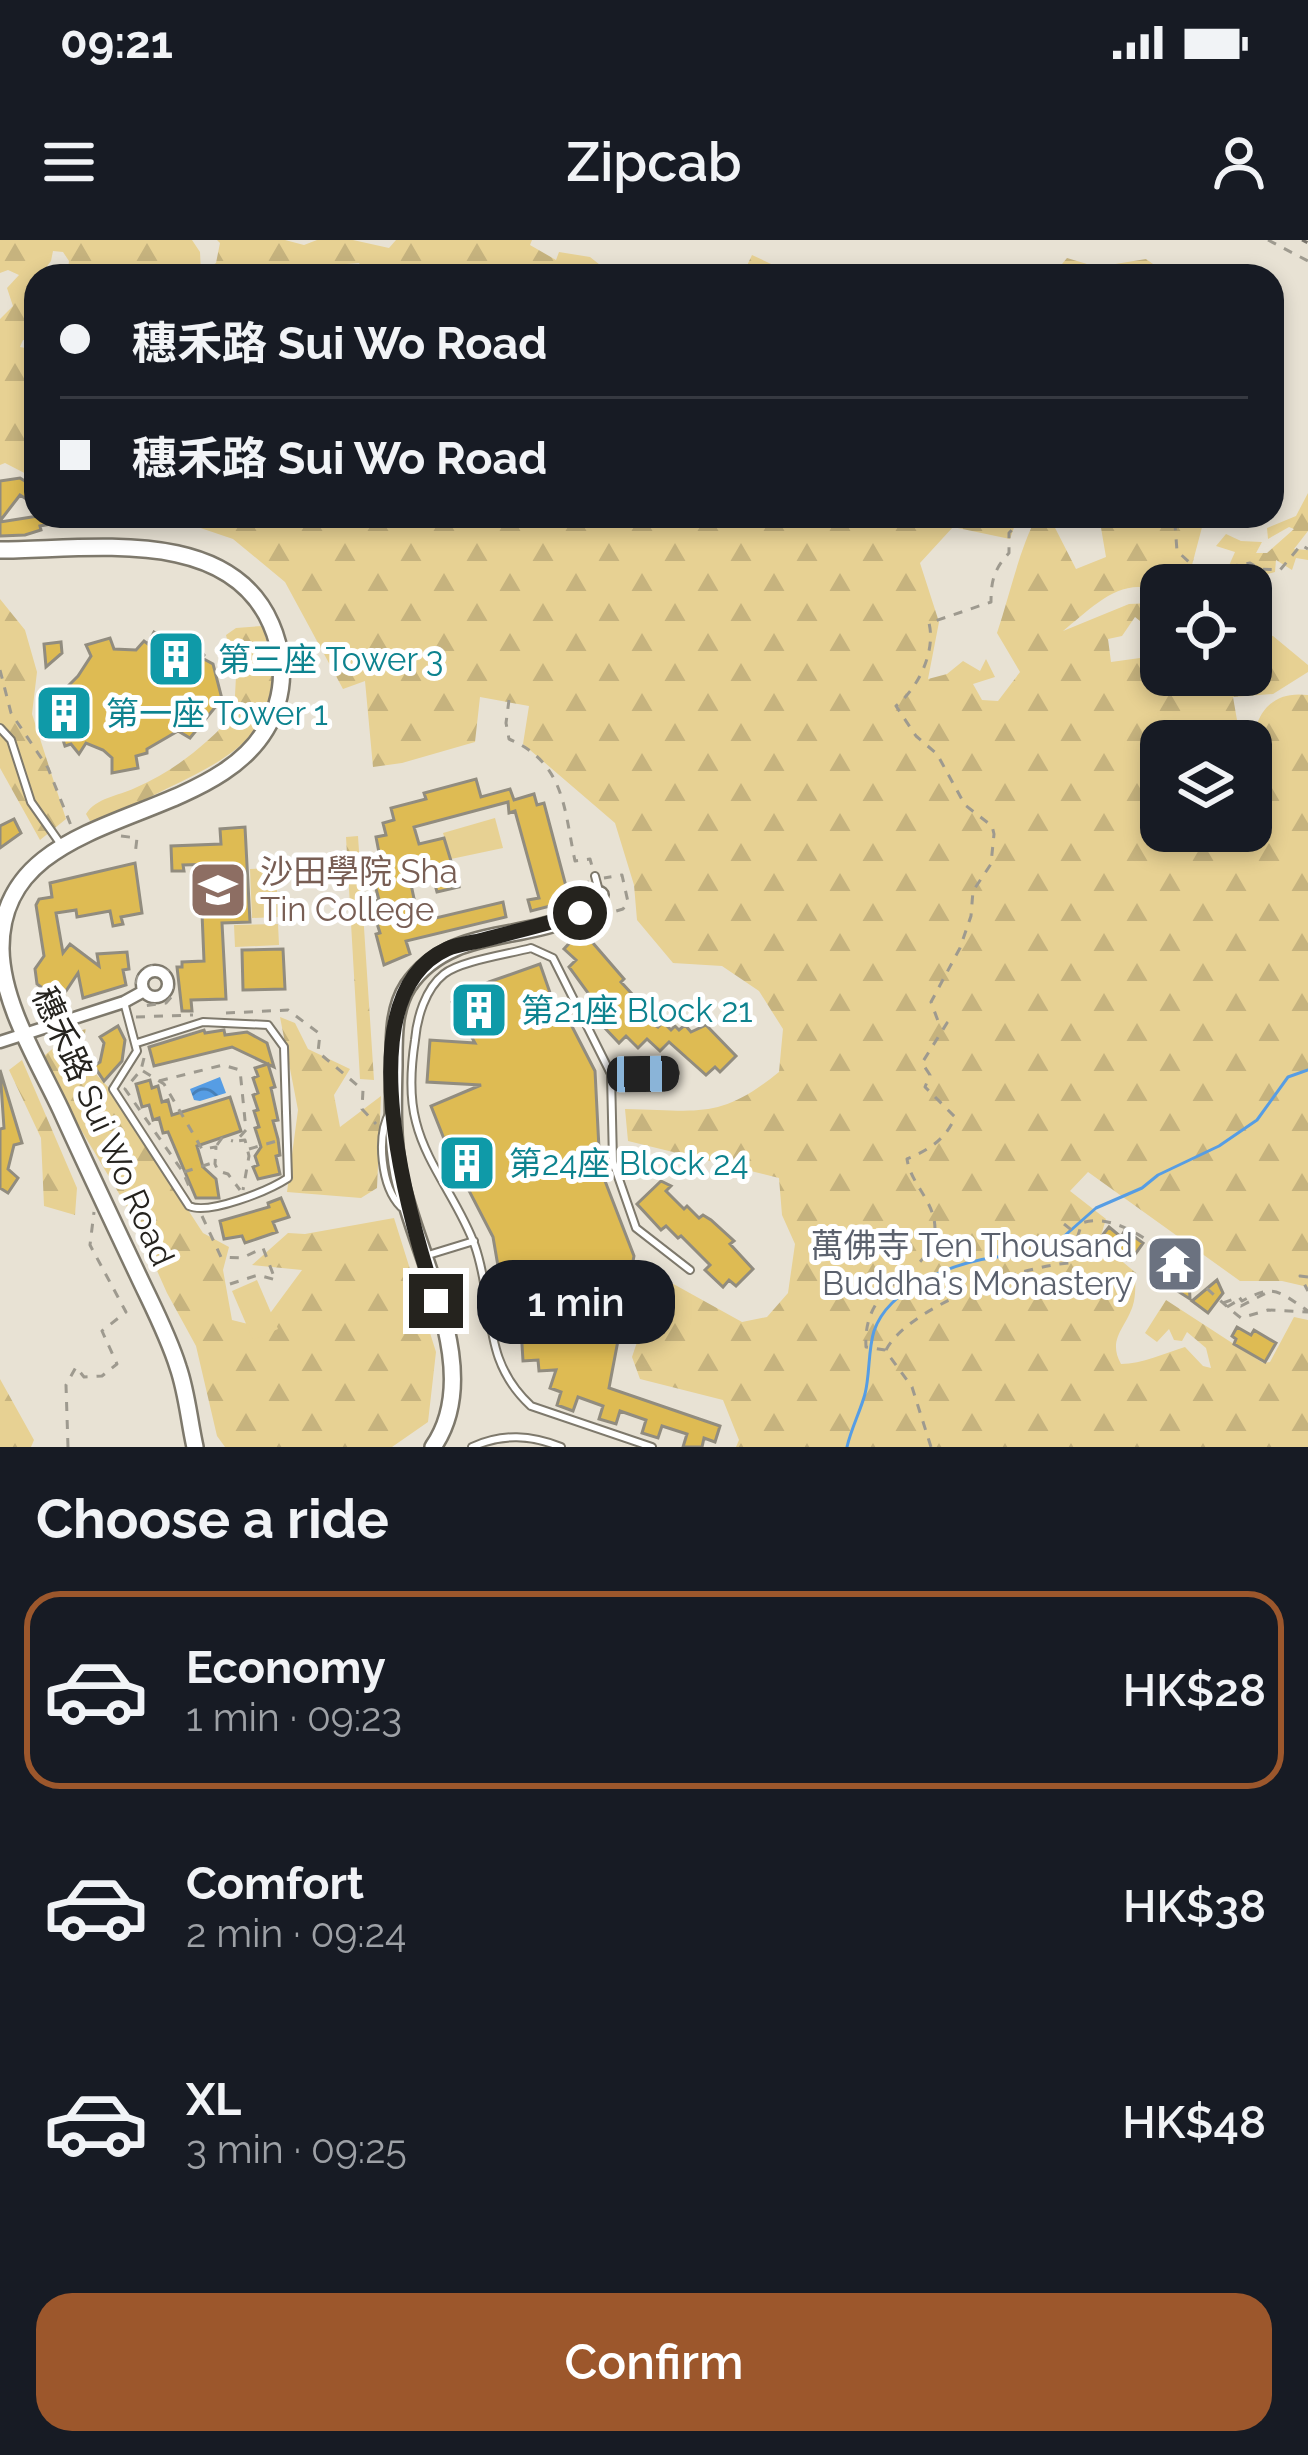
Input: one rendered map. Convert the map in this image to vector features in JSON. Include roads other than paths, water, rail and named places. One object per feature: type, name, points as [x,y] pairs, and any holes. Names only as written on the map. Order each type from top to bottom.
[{"type":"street","name":"穗禾路 Sui Wo Road","points":[[0,550],[157,551],[193,556],[223,569],[249,590],[278,641],[281,677],[276,707],[243,758],[205,783],[62,846],[26,876],[3,925],[5,979],[173,1353],[195,1447]]},
{"type":"street","points":[[433,1447],[448,1420],[453,1366],[408,1214],[387,1113],[395,1023],[404,992],[422,967],[447,949],[580,913],[597,884]]},
{"type":"street","points":[[0,1042],[124,1002],[144,991]]},
{"type":"lane","points":[[0,728],[11,740],[31,802],[62,846]]},
{"type":"lane","points":[[652,1447],[531,1406],[498,1362],[488,1290],[474,1241],[417,1127],[412,1106],[416,1029],[434,985],[446,971],[531,948],[553,958],[611,1074],[613,1162],[636,1228],[690,1270]]},
{"type":"lane","points":[[124,1002],[137,1043],[132,1064],[112,1089],[189,1206],[198,1209],[243,1198],[288,1178],[284,1047],[268,1025],[202,1022],[137,1043]]},
{"type":"lane","points":[[611,1074],[675,1073]]},
{"type":"lane","points":[[422,1258],[474,1241]]},
{"type":"lane","points":[[472,1447],[513,1436],[561,1447]]},
{"type":"water","points":[[220,1077],[226,1093],[194,1100],[190,1089]]},
{"type":"waterway","points":[[1062,1238],[1096,1208],[1219,1146],[1257,1120],[1288,1077],[1308,1070]]},
{"type":"waterway","points":[[847,1447],[865,1394],[874,1331],[893,1302],[925,1280],[961,1265],[996,1257],[1036,1256],[1056,1245]]},
{"type":"railway","points":[[1302,240],[1308,243]]},
{"type":"place","name":"第三座 Tower 3","points":[[176,659]]},
{"type":"place","name":"第一座 Tower 1","points":[[64,713]]},
{"type":"place","name":"沙田學院 Sha Tin College","points":[[218,890]]},
{"type":"place","name":"第21座 Block 21","points":[[479,1010]]},
{"type":"place","name":"第24座 Block 24","points":[[467,1163]]},
{"type":"place","name":"萬佛寺 Ten Thousand Buddha's Monastery","points":[[1175,1264]]}]
